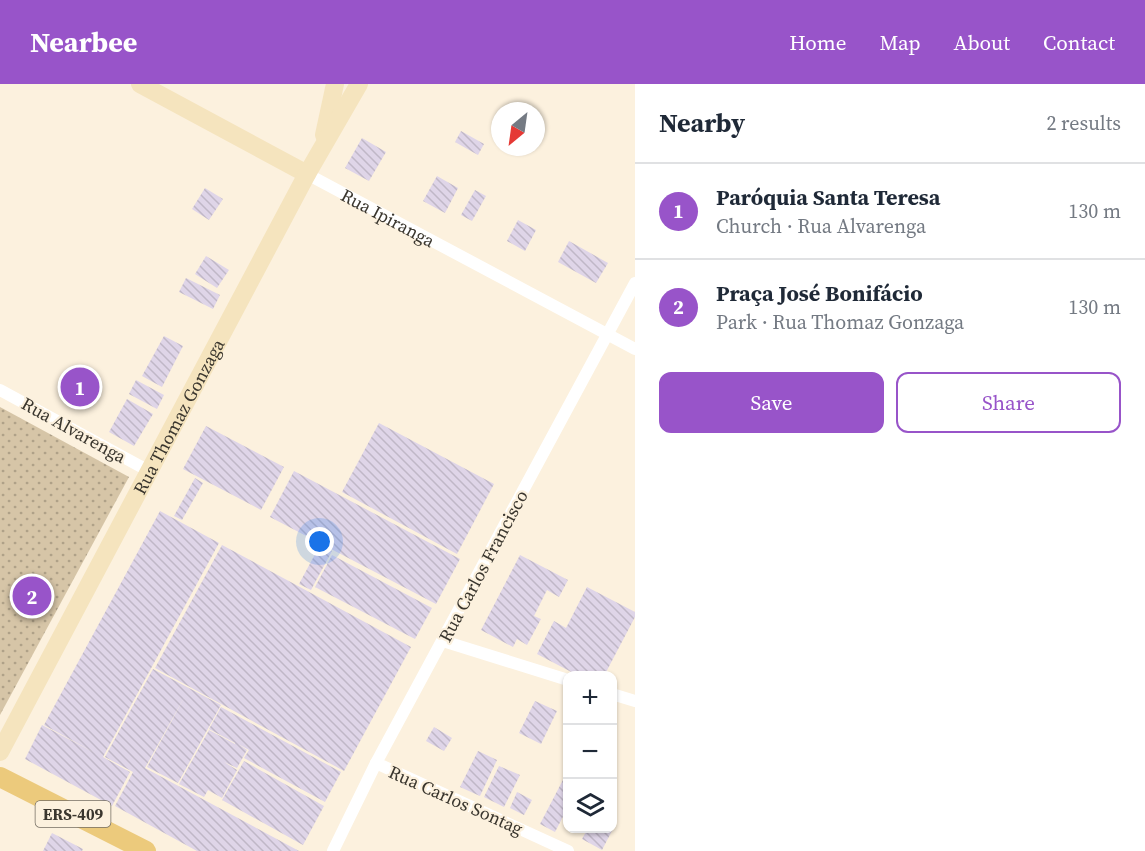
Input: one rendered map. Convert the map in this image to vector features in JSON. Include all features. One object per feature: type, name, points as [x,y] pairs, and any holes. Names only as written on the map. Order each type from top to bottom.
[{"type":"main road","name":"ERS-409","points":[[0,777],[146,851]]},
{"type":"street","name":"Rua Ipiranga","points":[[140,84],[635,349]]},
{"type":"street","points":[[320,153],[335,84]]},
{"type":"street","name":"Rua Thomaz Gonzaga","points":[[0,752],[308,174],[359,84]]},
{"type":"street","name":"Rua Carlos Francisco","points":[[333,851],[376,764],[635,283]]},
{"type":"street","name":"Rua Alvarenga","points":[[0,390],[149,471]]},
{"type":"street","points":[[443,641],[563,679]]},
{"type":"street","points":[[617,696],[635,701]]},
{"type":"street","name":"Rua Carlos Sontag","points":[[376,764],[568,851]]},
{"type":"shaded area","points":[[0,407],[129,477],[0,715]]},
{"type":"building","points":[[461,131],[484,144],[478,155],[455,142]]},
{"type":"building","points":[[362,138],[386,152],[369,181],[345,168]]},
{"type":"building","points":[[437,176],[458,188],[445,213],[423,201]]},
{"type":"building","points":[[205,188],[223,199],[209,220],[192,209]]},
{"type":"building","points":[[475,190],[486,196],[472,221],[461,215]]},
{"type":"building","points":[[518,220],[536,230],[525,251],[507,241]]},
{"type":"building","points":[[569,241],[608,263],[596,283],[558,262]]},
{"type":"building","points":[[206,256],[229,270],[217,288],[195,274]]},
{"type":"building","points":[[186,278],[220,295],[213,309],[179,292]]},
{"type":"building","points":[[164,336],[183,346],[162,387],[142,376]]},
{"type":"building","points":[[136,380],[164,395],[157,409],[129,394]]},
{"type":"building","points":[[127,399],[153,414],[134,446],[109,432]]},
{"type":"building","points":[[379,423],[494,484],[457,554],[342,492]]},
{"type":"building","points":[[206,426],[284,467],[261,510],[183,469]]},
{"type":"building","points":[[294,471],[460,559],[436,604],[270,517]]},
{"type":"building","points":[[195,478],[203,483],[182,520],[174,516]]},
{"type":"building","points":[[160,511],[219,543],[103,757],[130,772],[112,806],[25,759],[42,725],[97,754],[44,725]]},
{"type":"building","points":[[222,545],[411,647],[344,771],[155,668]]},
{"type":"building","points":[[320,545],[332,551],[311,590],[299,584]]},
{"type":"building","points":[[332,555],[432,608],[415,639],[315,587]]},
{"type":"building","points":[[520,555],[568,580],[559,597],[547,590],[534,616],[541,619],[527,645],[517,639],[513,647],[481,630]]},
{"type":"building","points":[[587,587],[635,612],[635,617],[607,671],[569,671],[537,654],[554,621],[566,628]]},
{"type":"building","points":[[153,669],[221,705],[178,783],[147,767],[185,696],[145,768],[299,851],[197,851],[115,806],[133,772],[105,757]]},
{"type":"building","points":[[535,701],[557,711],[541,744],[519,733]]},
{"type":"building","points":[[221,707],[341,772],[325,802],[244,758],[249,750],[238,744],[247,750],[237,768],[224,762],[237,770],[222,798],[208,790],[204,797],[179,784],[209,730],[235,744],[209,729]]},
{"type":"building","points":[[434,727],[452,738],[444,751],[426,741]]},
{"type":"building","points":[[478,751],[497,760],[480,796],[460,787]]},
{"type":"building","points":[[244,761],[324,806],[303,845],[222,800]]},
{"type":"building","points":[[499,766],[520,775],[504,807],[484,797]]},
{"type":"building","points":[[563,780],[563,817],[555,832],[540,824]]},
{"type":"building","points":[[517,792],[532,800],[524,815],[510,808]]},
{"type":"building","points":[[52,833],[83,849],[82,851],[43,851]]},
{"type":"building","points":[[585,833],[611,833],[602,850],[582,839]]},
{"type":"place","name":"Paróquia Santa Teresa","points":[[80,387]]},
{"type":"place","name":"Praça José Bonifácio","points":[[32,596]]}]
